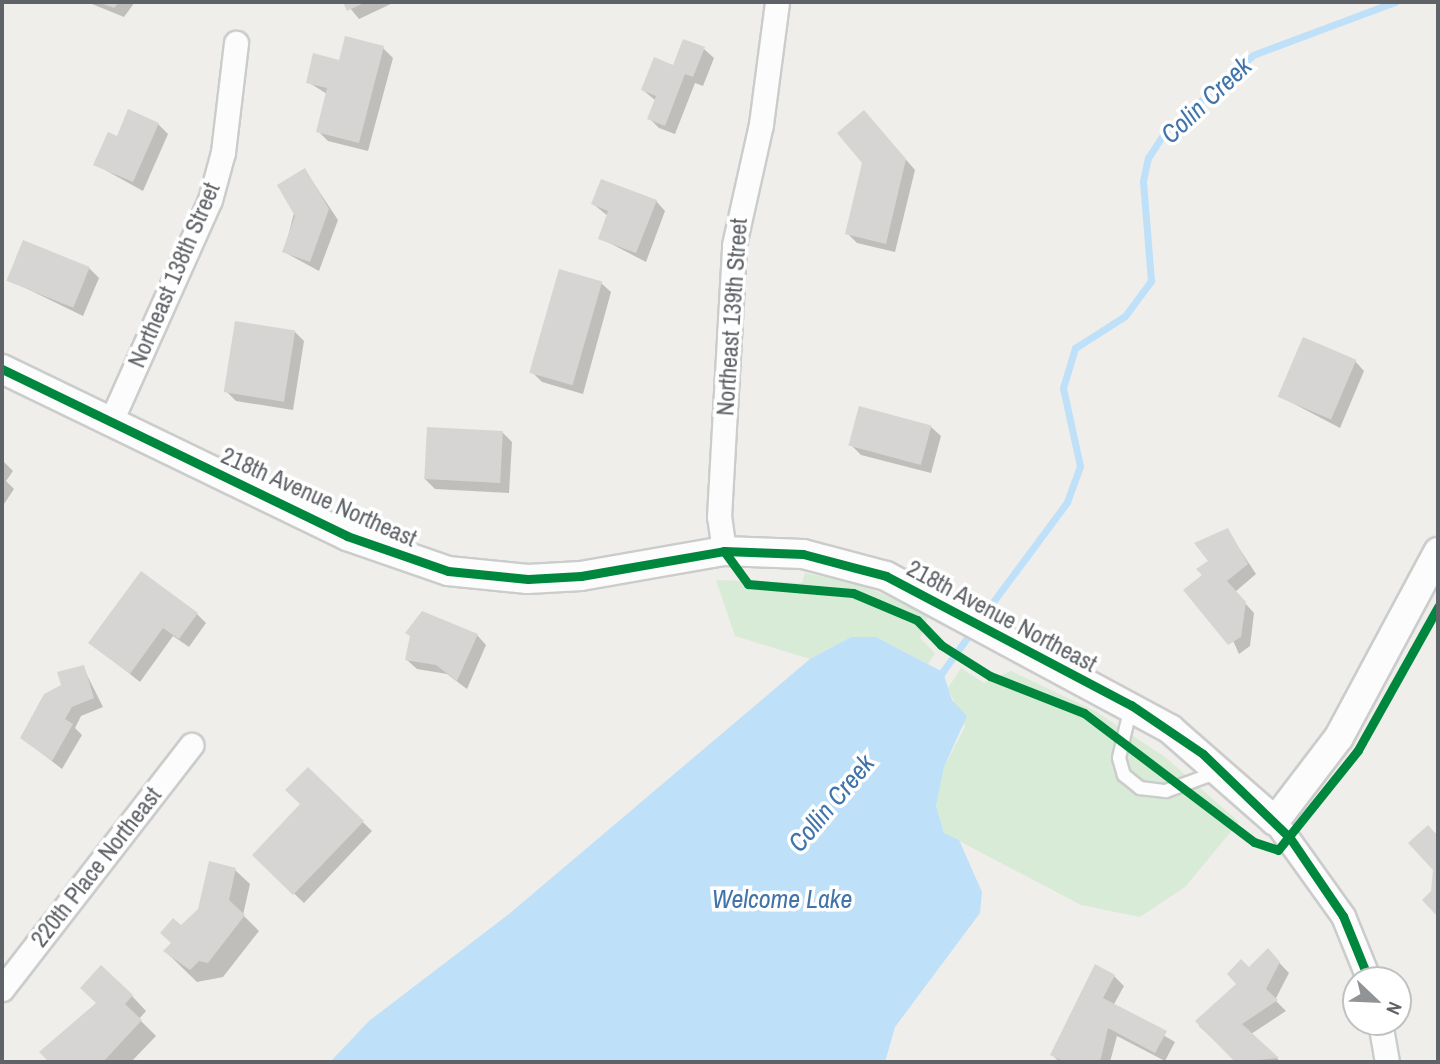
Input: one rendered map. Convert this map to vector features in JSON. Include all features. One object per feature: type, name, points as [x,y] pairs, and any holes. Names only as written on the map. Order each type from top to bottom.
[{"type":"street","name":"Northeast 139th Street","points":[[724,551],[719,517],[734,245],[761,124],[778,2]]},
{"type":"street","name":"Northeast 138th Street","points":[[111,421],[210,200],[223,152],[236,43]]},
{"type":"street","name":"218th Avenue Northeast","points":[[2,369],[347,536],[448,571],[528,579],[581,576],[724,551],[845,563],[953,610],[1001,639],[1131,705],[1221,770],[1275,821]]},
{"type":"street","points":[[1363,966],[1336,905],[1275,821],[1339,737],[1438,552]]},
{"type":"street","name":"220th Place Northeast","points":[[2,989],[191,745]]},
{"type":"street","points":[[1382,1036],[1387,1062]]},
{"type":"lane","points":[[1131,705],[1119,758],[1124,775],[1140,788],[1166,791],[1221,770]]},
{"type":"green space","points":[[805,573],[856,583],[929,614],[920,638],[935,653],[928,664],[876,637],[851,637],[810,659],[735,636],[716,580],[802,583]]},
{"type":"green space","points":[[961,668],[984,683],[1011,671],[1095,711],[1165,757],[1239,822],[1185,887],[1140,917],[1081,905],[944,833],[936,806],[944,767],[965,727],[948,688]]},
{"type":"water","name":"Welcome Lake","points":[[851,637],[876,637],[943,672],[952,700],[967,716],[944,767],[936,806],[944,833],[959,840],[982,892],[980,913],[895,1027],[885,1062],[330,1062],[369,1021],[509,914],[810,659]]},
{"type":"building","points":[[98,2],[119,2],[114,8]]},
{"type":"building","points":[[343,2],[366,2],[347,11]]},
{"type":"building","points":[[345,36],[384,46],[359,143],[316,132],[327,88],[306,83],[313,53],[339,60]]},
{"type":"building","points":[[683,39],[705,47],[693,77],[685,74],[665,126],[647,119],[656,96],[641,90],[654,57],[673,65]]},
{"type":"building","points":[[128,109],[159,123],[133,182],[93,165],[108,132],[117,136]]},
{"type":"building","points":[[864,110],[906,159],[886,244],[845,234],[862,163],[837,133]]},
{"type":"building","points":[[305,168],[329,209],[310,262],[282,252],[295,216],[277,185]]},
{"type":"building","points":[[601,179],[657,200],[636,253],[598,239],[608,211],[591,204]]},
{"type":"building","points":[[23,240],[90,267],[73,308],[7,281]]},
{"type":"building","points":[[559,269],[602,281],[572,385],[529,373]]},
{"type":"building","points":[[235,321],[295,331],[284,402],[224,392]]},
{"type":"building","points":[[1303,337],[1356,360],[1331,419],[1278,397]]},
{"type":"building","points":[[859,406],[931,425],[921,465],[848,446]]},
{"type":"building","points":[[427,427],[503,431],[500,483],[424,479]]},
{"type":"building","points":[[1228,528],[1248,564],[1227,581],[1246,602],[1241,637],[1228,645],[1183,590],[1202,575],[1196,569],[1208,561],[1194,543]]},
{"type":"building","points":[[141,571],[198,613],[179,639],[163,628],[130,674],[88,643]]},
{"type":"building","points":[[422,611],[478,634],[457,681],[436,665],[405,660],[410,636],[405,633]]},
{"type":"building","points":[[84,665],[94,698],[72,707],[65,719],[73,724],[52,761],[20,738],[44,694],[61,685],[57,672]]},
{"type":"building","points":[[308,767],[364,821],[293,895],[252,855],[300,804],[285,790]]},
{"type":"building","points":[[1428,825],[1438,836],[1438,917],[1422,900],[1431,891],[1433,870],[1408,843]]},
{"type":"building","points":[[209,861],[236,868],[229,900],[245,915],[208,963],[199,961],[190,970],[163,951],[171,943],[160,933],[173,918],[181,925],[198,909]]},
{"type":"building","points":[[1268,948],[1280,962],[1266,989],[1278,1000],[1242,1024],[1279,1058],[1235,1062],[1195,1021],[1236,984],[1227,974],[1241,959],[1249,967]]},
{"type":"building","points":[[1095,964],[1115,975],[1103,998],[1167,1031],[1155,1053],[1108,1028],[1100,1062],[1065,1062],[1050,1055]]},
{"type":"building","points":[[101,965],[133,995],[125,1004],[142,1020],[103,1062],[49,1062],[39,1052],[96,1003],[80,988]]},
{"type":"waterway","name":"Colin Creek","points":[[981,618],[1067,502],[1080,466],[1063,388],[1075,348],[1125,316],[1151,281],[1143,181],[1148,158],[1164,133],[1253,55],[1395,2]]},
{"type":"waterway","name":"Colin Creek","points":[[938,678],[972,631]]},
{"type":"cycle path","points":[[2,369],[347,536],[448,571],[528,579],[581,576],[724,551],[803,554],[886,576],[1131,705],[1203,754],[1290,838],[1343,916],[1363,966]]},
{"type":"cycle path","points":[[724,551],[748,584],[853,593],[917,620],[941,645],[990,676],[1084,713],[1254,842],[1278,850],[1358,750],[1438,607]]},
{"type":"water label","name":"Collin Creek","points":[[831,803]]}]
